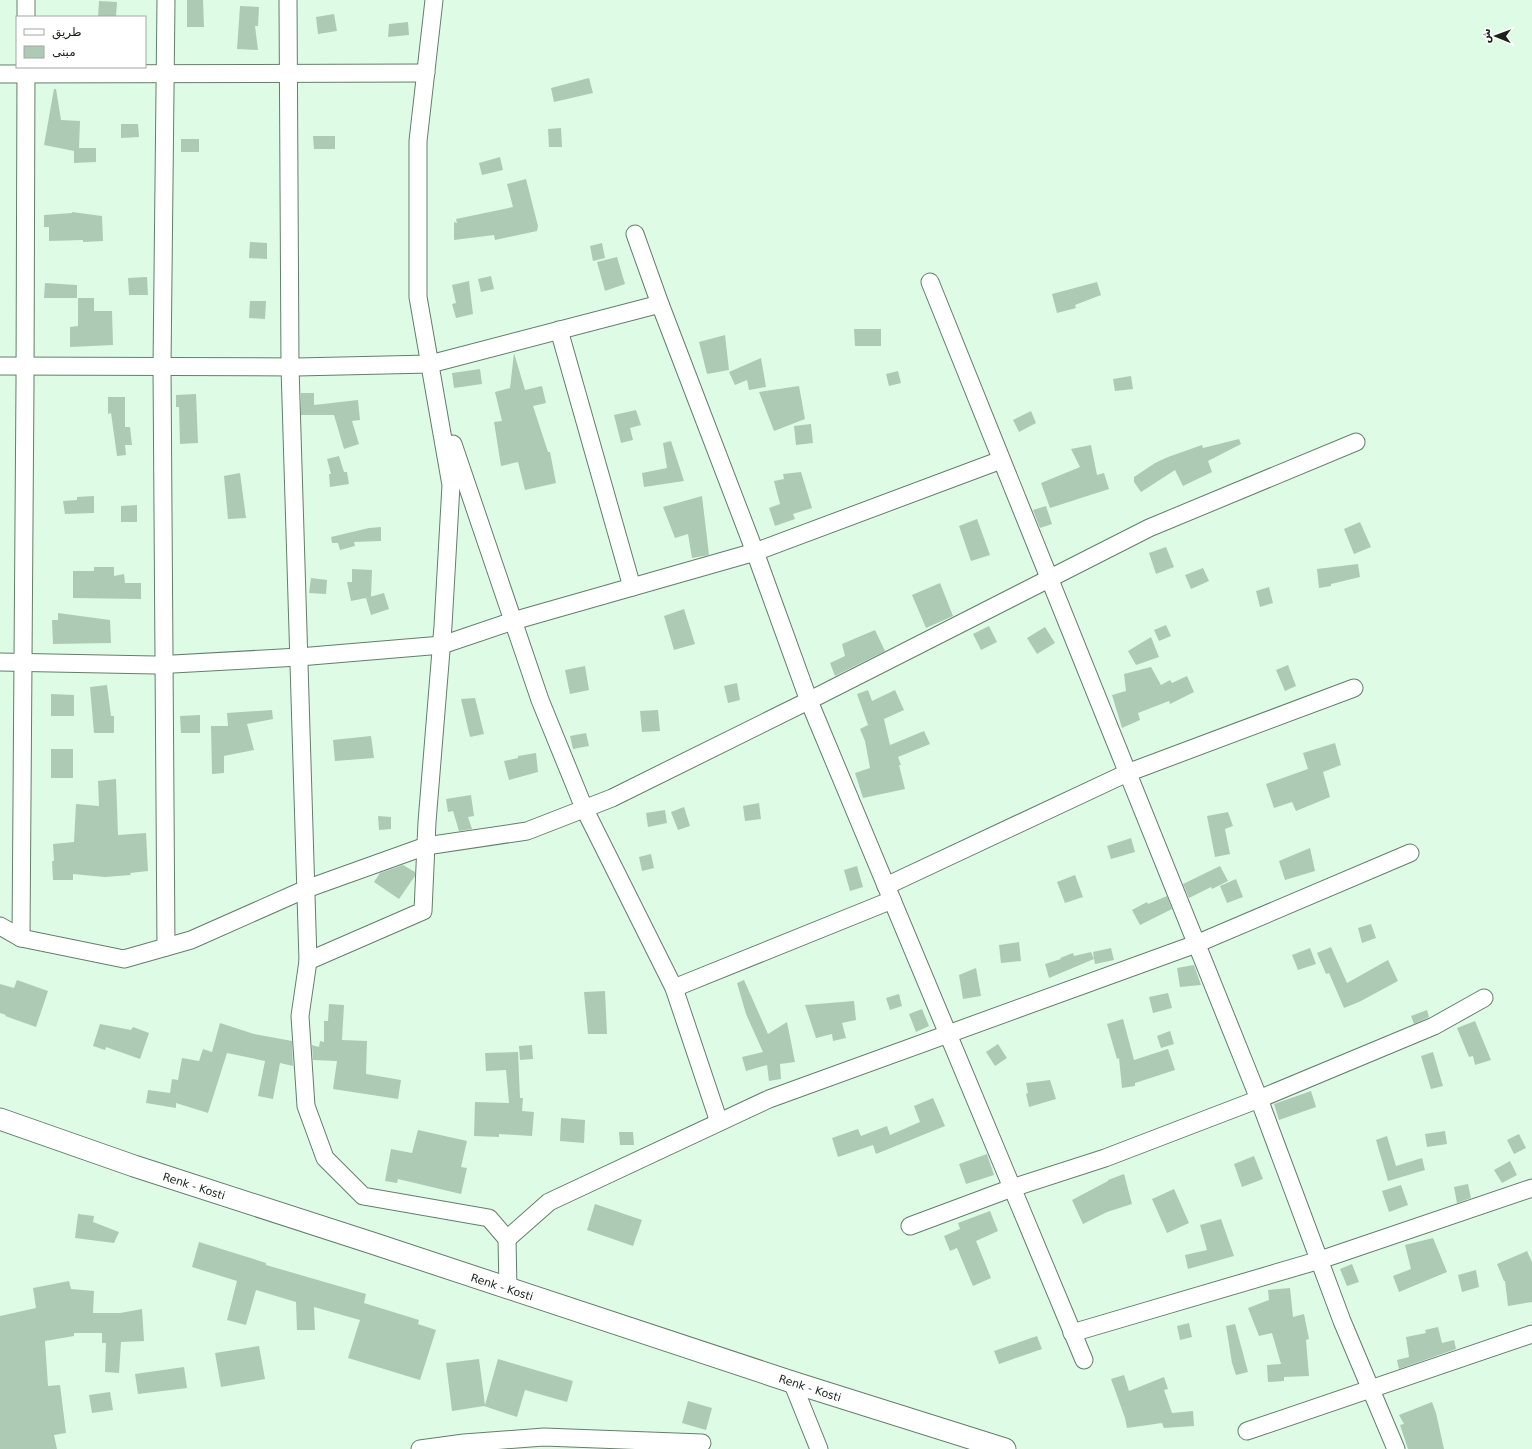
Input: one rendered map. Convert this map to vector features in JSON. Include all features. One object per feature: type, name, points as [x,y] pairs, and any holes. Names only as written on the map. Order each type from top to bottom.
[{"type":"main road","name":"Renk - Kosti","points":[[0,1119],[134,1166],[792,1382],[966,1443],[1005,1449]]},
{"type":"street","points":[[26,0],[26,16]]},
{"type":"street","points":[[166,0],[162,367],[166,947]]},
{"type":"street","points":[[288,0],[290,367],[308,961],[300,1016],[306,1106],[325,1158],[363,1196],[489,1218],[507,1239],[508,1289]]},
{"type":"street","points":[[308,961],[423,911],[427,822],[442,645],[451,485],[418,297],[418,141],[434,0]]},
{"type":"street","points":[[21,938],[26,70]]},
{"type":"street","points":[[0,74],[26,70],[165,73],[426,72]]},
{"type":"street","points":[[635,234],[660,304],[755,552],[809,701],[1084,1360]]},
{"type":"street","points":[[930,282],[1259,1099],[1342,1322],[1396,1449]]},
{"type":"street","points":[[0,366],[290,367],[430,364],[660,304]]},
{"type":"street","points":[[559,330],[632,587]]},
{"type":"street","points":[[435,392],[540,700],[584,808],[674,988],[719,1122]]},
{"type":"street","points":[[0,926],[21,938],[124,959],[191,940],[306,889],[426,846],[527,831],[612,798],[809,701],[1149,528],[1356,442]]},
{"type":"street","points":[[0,662],[164,664],[299,657],[442,645],[513,621],[755,552],[1001,460]]},
{"type":"street","points":[[674,988],[889,893],[1127,773],[1354,688]]},
{"type":"street","points":[[507,1239],[549,1202],[769,1099],[1196,944],[1410,853]]},
{"type":"street","points":[[910,1226],[1012,1188],[1105,1158],[1259,1099],[1434,1026],[1484,998]]},
{"type":"street","points":[[1072,1333],[1320,1260],[1532,1188]]},
{"type":"street","points":[[1247,1431],[1532,1334]]},
{"type":"street","points":[[792,1382],[819,1449]]},
{"type":"street","points":[[420,1449],[546,1443],[702,1443]]},
{"type":"building","points":[[187,0],[203,0],[204,27],[187,27]]},
{"type":"building","points":[[99,1],[117,2],[116,16],[98,16]]},
{"type":"building","points":[[240,6],[259,7],[258,26],[255,26],[258,50],[237,49]]},
{"type":"building","points":[[334,14],[337,31],[318,34],[316,17]]},
{"type":"building","points":[[408,22],[409,35],[388,37],[389,24]]},
{"type":"building","points":[[589,78],[593,93],[554,102],[551,88]]},
{"type":"building","points":[[54,89],[56,89],[61,120],[80,121],[79,148],[96,148],[96,162],[74,163],[74,151],[44,145]]},
{"type":"building","points":[[121,124],[138,124],[139,137],[121,138]]},
{"type":"building","points":[[561,128],[562,147],[549,147],[548,129]]},
{"type":"building","points":[[313,136],[335,136],[335,149],[314,149]]},
{"type":"building","points":[[181,139],[199,139],[199,152],[181,152]]},
{"type":"building","points":[[500,157],[503,170],[482,175],[479,163]]},
{"type":"building","points":[[526,179],[538,226],[537,231],[495,240],[494,235],[454,240],[454,222],[457,223],[456,219],[513,207],[507,184]]},
{"type":"building","points":[[72,212],[102,216],[103,241],[49,241],[49,227],[44,227],[44,215]]},
{"type":"building","points":[[250,242],[267,243],[267,259],[249,258]]},
{"type":"building","points":[[602,243],[605,258],[593,261],[590,246]]},
{"type":"building","points":[[617,257],[625,284],[605,291],[597,262]]},
{"type":"building","points":[[491,276],[494,289],[481,292],[478,279]]},
{"type":"building","points":[[147,277],[148,295],[129,295],[128,278]]},
{"type":"building","points":[[469,281],[473,314],[456,318],[452,304],[456,303],[452,285]]},
{"type":"building","points":[[1097,282],[1101,295],[1075,305],[1076,308],[1057,313],[1052,294]]},
{"type":"building","points":[[45,283],[77,285],[77,298],[44,298]]},
{"type":"building","points":[[78,298],[94,298],[94,311],[112,311],[113,345],[70,347],[70,327],[78,326]]},
{"type":"building","points":[[250,301],[266,301],[265,319],[249,318]]},
{"type":"building","points":[[854,329],[881,329],[881,346],[855,346]]},
{"type":"building","points":[[725,335],[729,370],[707,374],[699,342]]},
{"type":"building","points":[[514,353],[525,390],[542,386],[546,403],[533,406],[548,452],[550,452],[556,483],[525,490],[518,462],[501,466],[494,422],[502,421],[495,392],[510,388]]},
{"type":"building","points":[[761,358],[766,387],[749,390],[747,380],[735,385],[729,372]]},
{"type":"building","points":[[480,369],[482,384],[454,388],[452,373]]},
{"type":"building","points":[[898,371],[901,383],[889,386],[886,374]]},
{"type":"building","points":[[1131,376],[1133,389],[1115,391],[1113,379]]},
{"type":"building","points":[[799,386],[805,419],[774,431],[759,392]]},
{"type":"building","points":[[301,393],[314,393],[314,405],[358,400],[360,420],[352,421],[359,444],[344,449],[334,415],[301,415]]},
{"type":"building","points":[[196,394],[198,443],[180,444],[179,407],[176,407],[176,395]]},
{"type":"building","points":[[108,397],[125,397],[125,427],[130,427],[132,445],[125,445],[126,455],[117,456],[111,413],[108,414]]},
{"type":"building","points":[[636,410],[641,425],[630,428],[633,440],[621,443],[614,415]]},
{"type":"building","points":[[1031,411],[1036,423],[1019,432],[1013,420]]},
{"type":"building","points":[[811,424],[813,443],[796,445],[794,426]]},
{"type":"building","points":[[1239,439],[1241,444],[1208,461],[1212,472],[1183,486],[1175,470],[1141,492],[1134,482],[1134,477],[1155,463],[1168,457],[1202,445],[1203,448]]},
{"type":"building","points":[[671,441],[684,481],[644,487],[642,473],[667,468],[663,443]]},
{"type":"building","points":[[1091,445],[1097,475],[1104,473],[1109,489],[1050,508],[1041,483],[1080,467],[1071,449]]},
{"type":"building","points":[[339,456],[344,472],[347,472],[349,484],[330,487],[329,474],[331,474],[327,459]]},
{"type":"building","points":[[801,472],[812,508],[793,514],[795,519],[775,526],[769,508],[780,504],[774,481],[784,479],[783,474]]},
{"type":"building","points":[[240,473],[246,518],[228,519],[224,476]]},
{"type":"building","points":[[94,496],[94,513],[65,514],[63,501],[77,500],[77,497]]},
{"type":"building","points":[[702,496],[709,555],[692,558],[688,534],[675,538],[663,507]]},
{"type":"building","points":[[137,505],[137,522],[121,522],[121,506]]},
{"type":"building","points":[[1046,506],[1052,524],[1040,528],[1033,510]]},
{"type":"building","points":[[977,519],[990,555],[971,561],[959,526]]},
{"type":"building","points":[[1360,522],[1371,547],[1354,554],[1344,529]]},
{"type":"building","points":[[381,527],[381,541],[354,542],[355,546],[340,550],[338,543],[332,543],[331,537],[369,528]]},
{"type":"building","points":[[1166,547],[1174,567],[1156,574],[1149,553]]},
{"type":"building","points":[[1358,564],[1360,577],[1319,588],[1317,569]]},
{"type":"building","points":[[94,567],[114,567],[114,576],[124,574],[125,583],[141,583],[141,599],[73,598],[73,571],[94,571]]},
{"type":"building","points":[[1203,568],[1209,581],[1191,589],[1185,575]]},
{"type":"building","points":[[352,569],[372,570],[371,597],[351,601],[347,582],[352,582]]},
{"type":"building","points":[[311,578],[327,580],[326,594],[309,593]]},
{"type":"building","points":[[940,583],[953,616],[926,628],[912,595]]},
{"type":"building","points":[[1269,587],[1273,603],[1260,607],[1256,591]]},
{"type":"building","points":[[384,593],[389,609],[371,615],[366,598]]},
{"type":"building","points":[[684,609],[695,644],[674,650],[664,616]]},
{"type":"building","points":[[58,613],[110,620],[111,643],[53,644],[52,620],[58,620]]},
{"type":"building","points":[[1166,625],[1171,636],[1159,641],[1154,630]]},
{"type":"building","points":[[989,626],[997,642],[981,650],[973,634]]},
{"type":"building","points":[[1045,627],[1055,643],[1037,654],[1027,638]]},
{"type":"building","points":[[875,630],[885,651],[835,676],[830,663],[845,656],[842,644]]},
{"type":"building","points":[[1151,637],[1159,657],[1136,665],[1128,651]]},
{"type":"building","points":[[1288,665],[1296,686],[1285,691],[1276,670]]},
{"type":"building","points":[[585,666],[589,690],[570,694],[565,670]]},
{"type":"building","points":[[1151,667],[1161,685],[1170,680],[1172,683],[1187,676],[1194,692],[1170,704],[1169,701],[1138,713],[1140,720],[1122,728],[1112,695],[1126,691],[1124,674]]},
{"type":"building","points":[[737,683],[740,700],[728,703],[724,686]]},
{"type":"building","points":[[107,685],[111,716],[114,716],[114,733],[94,733],[90,687]]},
{"type":"building","points":[[868,690],[872,701],[895,690],[904,710],[884,719],[890,745],[924,731],[930,744],[898,757],[901,765],[899,765],[905,789],[863,798],[855,773],[870,768],[865,741],[860,729],[868,725],[857,694]]},
{"type":"building","points":[[51,694],[74,695],[74,716],[51,716]]},
{"type":"building","points":[[475,698],[484,734],[470,737],[461,699]]},
{"type":"building","points":[[272,710],[273,719],[247,724],[254,750],[224,756],[224,773],[212,774],[211,726],[228,726],[227,713]]},
{"type":"building","points":[[658,710],[660,731],[642,732],[640,711]]},
{"type":"building","points":[[200,715],[200,733],[181,733],[180,716]]},
{"type":"building","points":[[586,733],[589,746],[573,749],[570,736]]},
{"type":"building","points":[[371,736],[374,758],[335,761],[333,740]]},
{"type":"building","points":[[1335,743],[1341,765],[1323,772],[1330,797],[1296,811],[1292,802],[1274,808],[1266,784],[1308,769],[1303,753]]},
{"type":"building","points":[[51,749],[73,749],[73,778],[51,778]]},
{"type":"building","points":[[536,753],[538,772],[509,780],[504,761],[518,758],[518,756]]},
{"type":"building","points":[[116,779],[118,835],[146,833],[148,871],[130,873],[131,875],[105,877],[73,874],[73,880],[53,880],[53,844],[74,842],[76,804],[99,806],[98,781]]},
{"type":"building","points":[[471,795],[474,816],[468,817],[472,829],[459,831],[453,811],[448,812],[446,799]]},
{"type":"building","points":[[759,803],[761,819],[745,821],[743,806]]},
{"type":"building","points":[[684,807],[690,826],[678,830],[671,812]]},
{"type":"building","points":[[665,810],[667,823],[648,827],[646,813]]},
{"type":"building","points":[[1228,812],[1233,826],[1225,829],[1230,854],[1215,857],[1207,816]]},
{"type":"building","points":[[378,816],[391,817],[391,829],[379,830]]},
{"type":"building","points":[[1131,838],[1135,852],[1111,859],[1107,846]]},
{"type":"building","points":[[1310,848],[1315,871],[1285,880],[1279,861]]},
{"type":"building","points":[[651,854],[654,868],[642,871],[639,857]]},
{"type":"building","points":[[403,865],[415,872],[415,876],[399,899],[374,882],[380,873]]},
{"type":"building","points":[[857,866],[863,887],[850,891],[844,870]]},
{"type":"building","points":[[1220,866],[1228,881],[1212,889],[1211,887],[1189,898],[1183,884]]},
{"type":"building","points":[[1075,875],[1083,897],[1065,903],[1057,882]]},
{"type":"building","points":[[1236,879],[1243,897],[1227,903],[1220,886]]},
{"type":"building","points":[[1167,896],[1172,909],[1140,925],[1132,910],[1147,902],[1148,904]]},
{"type":"building","points":[[1371,924],[1376,938],[1362,943],[1358,928]]},
{"type":"building","points":[[1019,942],[1021,961],[1001,963],[999,945]]},
{"type":"building","points":[[1331,947],[1347,983],[1388,960],[1398,981],[1359,1002],[1344,1008],[1329,973],[1326,974],[1317,953]]},
{"type":"building","points":[[1111,948],[1114,960],[1095,964],[1093,952]]},
{"type":"building","points":[[1310,948],[1316,964],[1298,970],[1292,955]]},
{"type":"building","points":[[1091,952],[1094,959],[1049,978],[1045,964],[1073,953],[1074,956]]},
{"type":"building","points":[[1194,965],[1201,985],[1180,987],[1177,968]]},
{"type":"building","points":[[976,968],[981,996],[963,999],[959,975]]},
{"type":"building","points":[[17,980],[48,991],[36,1027],[0,1013],[0,984],[14,988]]},
{"type":"building","points":[[744,980],[768,1034],[787,1022],[795,1062],[780,1064],[781,1079],[769,1081],[767,1065],[746,1071],[742,1057],[763,1052],[746,1014],[737,983]]},
{"type":"building","points":[[605,991],[607,1034],[588,1034],[584,992]]},
{"type":"building","points":[[1168,993],[1172,1008],[1153,1013],[1149,997]]},
{"type":"building","points":[[899,994],[902,1006],[890,1010],[886,998]]},
{"type":"building","points":[[854,1001],[856,1020],[842,1023],[846,1038],[833,1041],[832,1034],[816,1038],[805,1005]]},
{"type":"building","points":[[329,1004],[344,1005],[342,1040],[367,1041],[366,1074],[401,1080],[398,1099],[333,1089],[337,1061],[313,1060],[312,1045],[319,1047],[320,1041],[324,1042],[324,1021],[328,1021]]},
{"type":"building","points":[[922,1009],[929,1026],[916,1032],[909,1014]]},
{"type":"building","points":[[1427,1010],[1429,1017],[1414,1024],[1411,1016]]},
{"type":"building","points":[[1123,1019],[1134,1060],[1168,1049],[1175,1070],[1135,1083],[1135,1086],[1122,1088],[1119,1058],[1117,1059],[1107,1024]]},
{"type":"building","points":[[1475,1021],[1491,1060],[1475,1065],[1473,1056],[1469,1057],[1457,1028]]},
{"type":"building","points":[[220,1023],[254,1034],[292,1041],[293,1066],[280,1063],[273,1099],[258,1096],[265,1061],[227,1053],[208,1113],[176,1103],[176,1108],[146,1103],[148,1090],[170,1093],[172,1079],[178,1080],[182,1058],[199,1061],[203,1049],[212,1052]]},
{"type":"building","points":[[100,1024],[131,1030],[133,1027],[149,1033],[140,1059],[106,1047],[105,1050],[93,1046]]},
{"type":"building","points":[[1170,1031],[1174,1044],[1161,1048],[1157,1036]]},
{"type":"building","points":[[998,1044],[1007,1058],[995,1066],[986,1052]]},
{"type":"building","points":[[532,1045],[533,1059],[520,1060],[519,1046]]},
{"type":"building","points":[[518,1052],[520,1098],[523,1098],[522,1111],[534,1112],[532,1136],[499,1134],[499,1137],[474,1136],[475,1102],[509,1103],[506,1070],[486,1071],[485,1053]]},
{"type":"building","points":[[1433,1052],[1443,1086],[1431,1089],[1421,1056]]},
{"type":"building","points":[[1050,1080],[1056,1099],[1029,1107],[1026,1094],[1028,1093],[1026,1083]]},
{"type":"building","points":[[1311,1091],[1316,1107],[1279,1120],[1274,1104]]},
{"type":"building","points":[[933,1098],[945,1126],[876,1154],[873,1145],[838,1157],[832,1138],[858,1129],[861,1136],[887,1126],[890,1135],[920,1122],[914,1106]]},
{"type":"building","points":[[561,1118],[585,1120],[584,1143],[560,1141]]},
{"type":"building","points":[[418,1130],[467,1141],[461,1167],[467,1168],[461,1194],[398,1179],[397,1183],[385,1181],[391,1149],[412,1153]]},
{"type":"building","points":[[1445,1131],[1447,1144],[1427,1147],[1425,1134]]},
{"type":"building","points":[[619,1132],[633,1132],[634,1145],[620,1145]]},
{"type":"building","points":[[1519,1134],[1526,1148],[1514,1154],[1507,1140]]},
{"type":"building","points":[[1387,1136],[1396,1166],[1422,1158],[1425,1170],[1388,1181],[1376,1140]]},
{"type":"building","points":[[987,1154],[994,1175],[966,1184],[959,1164]]},
{"type":"building","points":[[1254,1156],[1263,1179],[1242,1187],[1234,1164]]},
{"type":"building","points":[[1510,1161],[1517,1175],[1502,1183],[1494,1170]]},
{"type":"building","points":[[1124,1174],[1132,1204],[1107,1212],[1083,1224],[1072,1200],[1108,1180]]},
{"type":"building","points":[[1468,1184],[1471,1198],[1457,1203],[1454,1187]]},
{"type":"building","points":[[1401,1185],[1408,1205],[1389,1212],[1382,1191]]},
{"type":"building","points":[[1174,1189],[1189,1223],[1167,1233],[1152,1199]]},
{"type":"building","points":[[595,1204],[642,1220],[633,1246],[587,1230]]},
{"type":"building","points":[[990,1211],[998,1231],[976,1241],[991,1278],[973,1286],[957,1248],[950,1251],[944,1236],[960,1229],[958,1223]]},
{"type":"building","points":[[78,1214],[94,1216],[93,1222],[119,1232],[114,1243],[75,1238]]},
{"type":"building","points":[[1221,1219],[1234,1256],[1188,1269],[1185,1255],[1207,1250],[1200,1225]]},
{"type":"building","points":[[1433,1238],[1447,1272],[1399,1292],[1393,1276],[1411,1269],[1405,1245]]},
{"type":"building","points":[[199,1242],[266,1263],[266,1265],[366,1294],[364,1303],[419,1320],[418,1324],[436,1330],[420,1380],[348,1358],[360,1320],[314,1307],[315,1330],[297,1330],[296,1302],[256,1290],[246,1325],[227,1320],[237,1281],[192,1267]]},
{"type":"building","points":[[1527,1251],[1532,1262],[1532,1302],[1508,1306],[1505,1281],[1497,1264]]},
{"type":"building","points":[[1352,1264],[1359,1282],[1347,1286],[1340,1269]]},
{"type":"building","points":[[1476,1270],[1479,1287],[1462,1292],[1458,1275]]},
{"type":"building","points":[[69,1281],[71,1289],[94,1291],[93,1313],[120,1313],[142,1309],[144,1341],[121,1342],[119,1373],[105,1372],[106,1343],[102,1343],[102,1333],[74,1333],[74,1336],[45,1341],[48,1386],[60,1385],[66,1433],[54,1435],[57,1449],[0,1449],[0,1316],[36,1308],[33,1288]]},
{"type":"building","points":[[1290,1288],[1293,1317],[1304,1314],[1309,1339],[1306,1340],[1309,1376],[1284,1377],[1284,1381],[1268,1382],[1267,1365],[1281,1364],[1272,1333],[1259,1336],[1248,1308],[1269,1300],[1268,1290]]},
{"type":"building","points":[[1189,1323],[1192,1337],[1180,1340],[1177,1326]]},
{"type":"building","points":[[1235,1324],[1248,1372],[1236,1375],[1232,1363],[1226,1326]]},
{"type":"building","points":[[1438,1327],[1442,1343],[1454,1340],[1456,1349],[1399,1369],[1397,1360],[1409,1357],[1406,1337],[1426,1333],[1425,1330]]},
{"type":"building","points":[[1037,1336],[1042,1349],[999,1364],[994,1351]]},
{"type":"building","points":[[259,1346],[265,1379],[221,1387],[215,1353]]},
{"type":"building","points":[[479,1359],[485,1405],[498,1359],[573,1381],[567,1402],[525,1390],[517,1417],[484,1406],[452,1411],[446,1363]]},
{"type":"building","points":[[184,1367],[187,1388],[138,1394],[135,1374]]},
{"type":"building","points":[[1124,1375],[1129,1391],[1164,1377],[1168,1389],[1164,1390],[1172,1413],[1193,1411],[1194,1426],[1164,1428],[1162,1423],[1127,1428],[1125,1418],[1111,1379]]},
{"type":"building","points":[[110,1392],[113,1410],[92,1413],[89,1395]]},
{"type":"building","points":[[688,1401],[712,1408],[706,1430],[682,1423]]},
{"type":"building","points":[[1432,1402],[1444,1449],[1408,1449],[1400,1425],[1404,1424],[1399,1415]]}]
